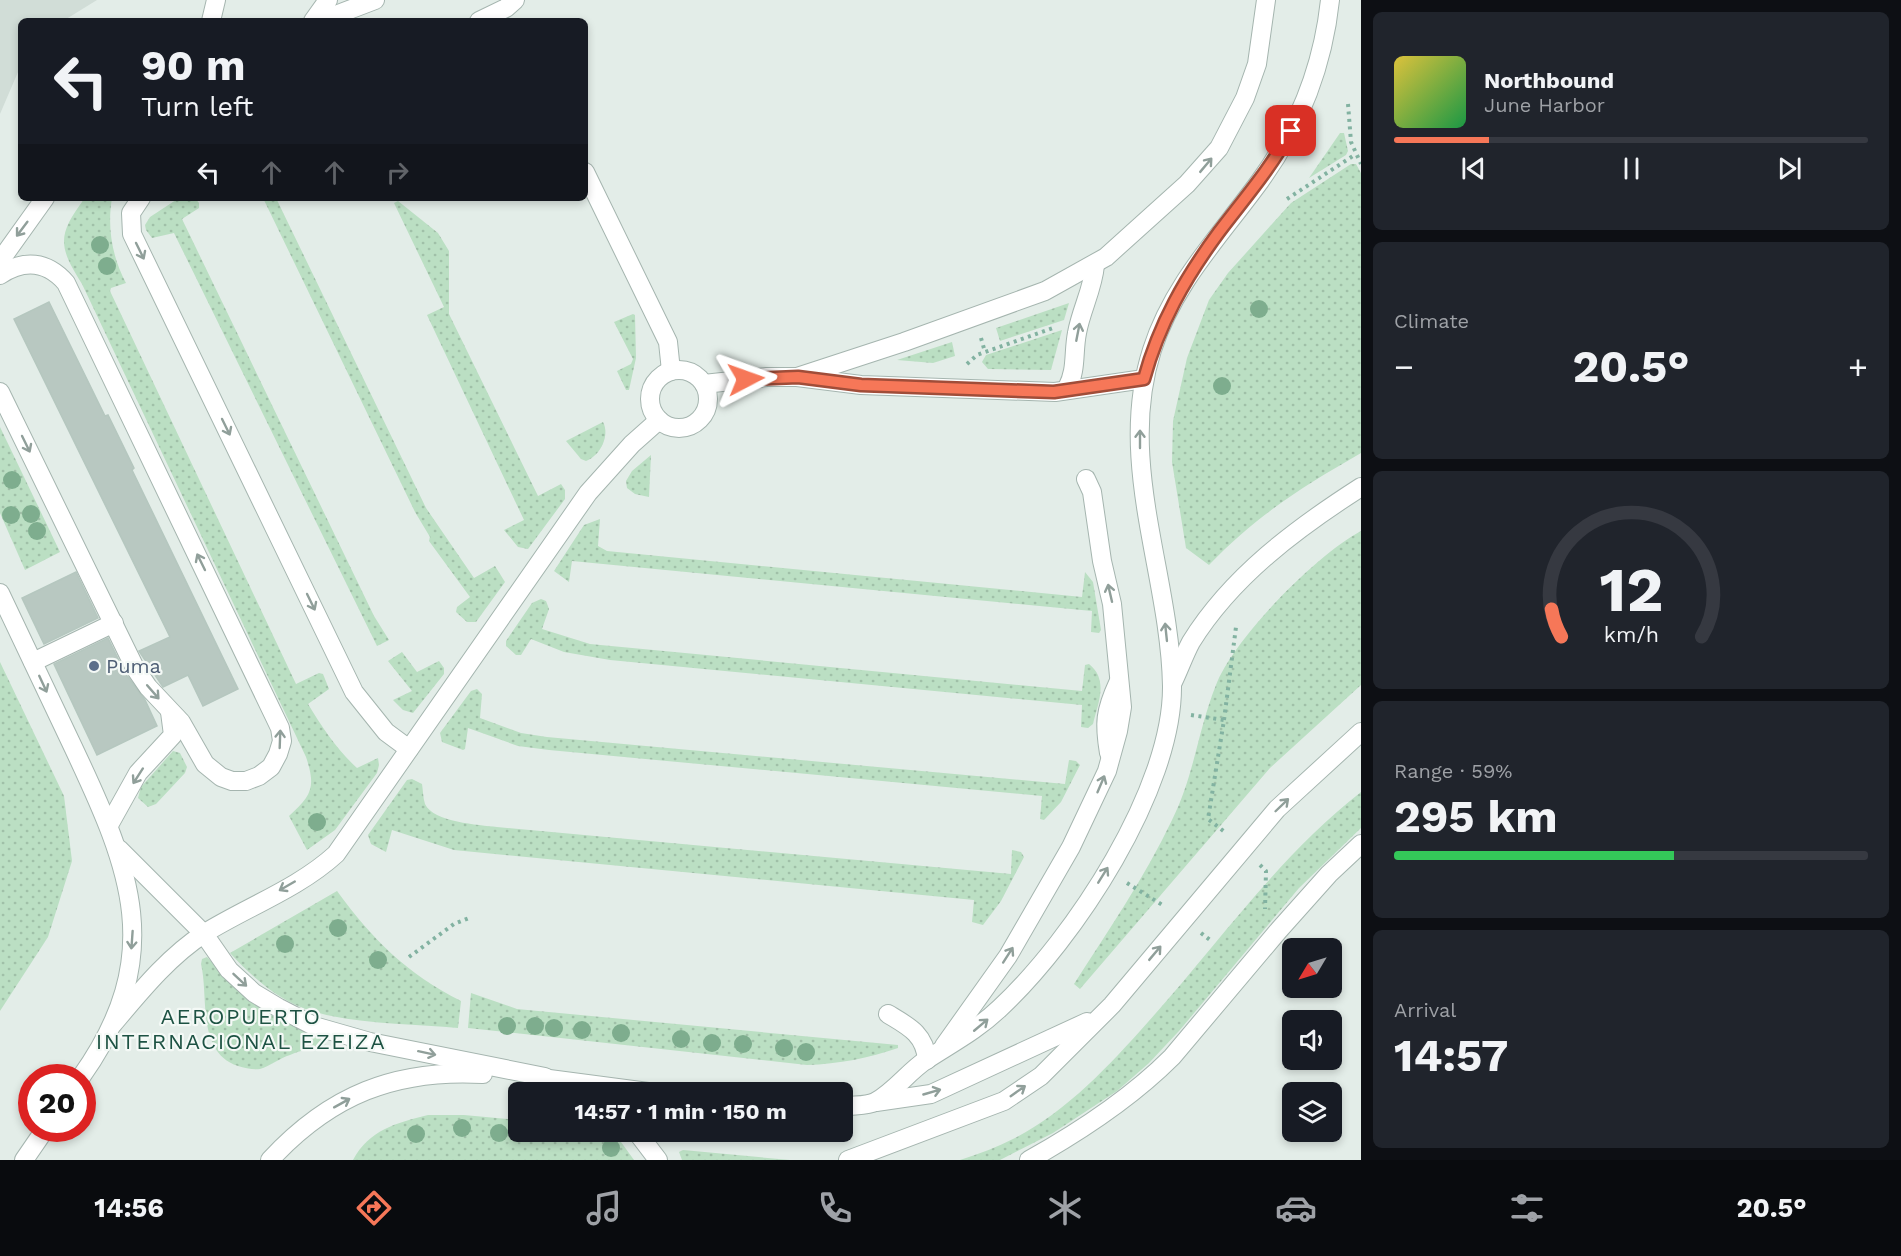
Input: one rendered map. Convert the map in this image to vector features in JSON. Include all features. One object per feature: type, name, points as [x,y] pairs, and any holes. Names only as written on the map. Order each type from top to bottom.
[{"type":"street","points":[[212,18],[216,0]]},
{"type":"street","points":[[315,18],[328,0]]},
{"type":"street","points":[[328,18],[375,0]]},
{"type":"street","points":[[798,377],[1034,295],[1095,265],[1205,166],[1219,147],[1245,98],[1257,64],[1266,0]]},
{"type":"street","points":[[874,1102],[932,1057],[967,1036],[1031,978],[1078,915],[1136,819],[1157,769],[1168,730],[1172,686],[1162,597],[1140,474],[1139,423],[1144,379],[1153,348],[1173,301],[1219,232],[1261,180],[1306,101],[1317,68],[1330,1]]},
{"type":"street","points":[[488,18],[511,10]]},
{"type":"street","points":[[588,178],[668,342],[671,371]]},
{"type":"street","points":[[0,261],[43,201]]},
{"type":"street","points":[[133,203],[132,234],[354,692],[386,732],[409,749]]},
{"type":"street","points":[[0,275],[15,266],[36,264],[58,273],[66,283],[274,713],[282,741],[278,754],[270,767],[259,777],[246,781],[221,777],[205,764],[188,733],[135,668],[0,392]]},
{"type":"street","points":[[1067,388],[1074,374],[1077,333],[1093,282],[1095,265]]},
{"type":"street","points":[[671,371],[689,372],[704,384],[708,402],[700,419],[684,427],[667,425],[654,413],[650,396],[657,380],[671,371]]},
{"type":"street","points":[[704,384],[767,377],[798,377],[861,385],[1054,392],[1067,388],[1144,379]]},
{"type":"street","points":[[89,1064],[113,1024],[143,988],[204,934],[310,873],[336,854],[588,493],[632,444],[659,420]]},
{"type":"street","points":[[932,1057],[1008,956],[1091,810],[1110,758],[1122,707],[1118,683],[1118,655],[1112,604],[1102,561],[1092,492],[1086,479]]},
{"type":"street","points":[[1172,686],[1190,644],[1206,621],[1249,572],[1318,514],[1361,487]]},
{"type":"street","points":[[0,593],[109,825],[127,882],[133,926],[130,968],[113,1024]]},
{"type":"street","points":[[33,662],[114,623]]},
{"type":"street","points":[[109,825],[138,773],[173,735],[173,720],[169,710]]},
{"type":"street","points":[[848,1160],[1004,1101],[1041,1076],[1101,1015],[1277,810],[1358,734]]},
{"type":"street","points":[[1029,1160],[1082,1129],[1145,1084],[1172,1057],[1329,874],[1361,844]]},
{"type":"street","points":[[118,848],[204,934],[230,970],[254,993],[314,1026],[370,1042],[568,1082]]},
{"type":"street","points":[[888,1014],[915,1030],[932,1057]]},
{"type":"street","points":[[853,1105],[931,1094],[1101,1015]]},
{"type":"street","points":[[270,1160],[293,1135],[320,1115],[383,1084],[418,1075],[459,1073],[545,1077]]},
{"type":"street","points":[[24,1160],[36,1142]]},
{"type":"street","points":[[644,1142],[658,1160]]},
{"type":"path","points":[[1348,104],[1348,122],[1356,154],[1361,164]]},
{"type":"path","points":[[1287,199],[1356,154]]},
{"type":"path","points":[[952,388],[976,355],[1063,325]]},
{"type":"path","points":[[1236,627],[1208,819],[1243,847],[1266,871],[1264,909],[1279,930]]},
{"type":"path","points":[[1170,712],[1224,720]]},
{"type":"path","points":[[1119,887],[1123,884],[1131,884],[1210,940]]},
{"type":"path","points":[[409,957],[454,924],[469,918]]},
{"type":"shaded area","points":[[0,0],[97,0],[68,18],[18,18],[18,72],[0,114]]},
{"type":"green space","points":[[1340,133],[1344,133],[1348,151],[1346,155],[1309,178]]},
{"type":"green space","points":[[1351,164],[1356,164],[1361,173],[1361,453],[1281,503],[1245,531],[1209,565],[1186,548],[1172,462],[1173,421],[1187,358],[1209,300],[1228,273],[1291,203]]},
{"type":"green space","points":[[83,201],[112,201],[110,220],[112,242],[117,263],[126,283],[111,288],[110,291],[296,684],[319,673],[323,674],[329,689],[308,704],[319,721],[336,746],[357,768],[378,758],[377,773],[335,830],[307,850],[289,816],[303,802],[310,790],[311,776],[306,757],[82,284],[68,260],[64,241],[65,231]]},
{"type":"green space","points":[[174,201],[197,201],[199,203],[199,208],[182,219],[374,616],[389,640],[377,646],[174,233],[152,238],[145,225],[150,217]]},
{"type":"green space","points":[[264,201],[277,201],[426,508],[474,578],[495,566],[505,582],[476,622],[467,622],[456,612],[457,607],[470,597],[429,541],[430,537],[415,512]]},
{"type":"green space","points":[[398,201],[438,233],[449,251],[449,314],[538,496],[561,484],[565,490],[565,499],[528,549],[518,547],[504,530],[524,520],[427,315],[444,307],[394,203]]},
{"type":"green space","points":[[1069,303],[1064,320],[1000,341],[996,328]]},
{"type":"green space","points":[[635,315],[636,358],[629,390],[626,390],[617,371],[631,364],[633,359],[614,322]]},
{"type":"green space","points":[[1062,330],[1051,370],[988,369],[982,362],[986,355]]},
{"type":"green space","points":[[952,342],[955,356],[933,363],[897,360]]},
{"type":"green space","points":[[603,422],[605,438],[603,444],[591,458],[586,461],[581,459],[566,441]]},
{"type":"green space","points":[[0,427],[60,552],[25,570],[0,513]]},
{"type":"green space","points":[[651,455],[649,497],[635,494],[627,488],[626,481],[632,471]]},
{"type":"green space","points":[[600,519],[598,546],[607,551],[1082,597],[1085,572],[1093,582],[1101,630],[1099,633],[1091,632],[1092,611],[572,561],[569,582],[554,571],[584,525]]},
{"type":"green space","points":[[1361,531],[1361,685],[1270,768],[1080,989],[1074,984],[1138,883],[1172,820],[1186,787],[1210,702],[1226,666],[1240,644],[1278,599],[1322,559]]},
{"type":"green space","points":[[541,599],[546,601],[549,609],[542,629],[590,644],[1082,691],[1085,665],[1089,664],[1099,677],[1099,700],[1093,724],[1088,728],[1081,727],[1082,705],[610,660],[564,652],[531,639],[521,655],[516,655],[506,646],[506,641],[532,603]]},
{"type":"green space","points":[[402,652],[417,672],[439,661],[444,668],[444,674],[413,713],[403,710],[393,700],[412,691],[388,661]]},
{"type":"green space","points":[[0,662],[64,796],[72,861],[48,937],[0,1011]]},
{"type":"green space","points":[[477,689],[482,694],[480,718],[521,733],[547,737],[1065,784],[1069,760],[1076,761],[1080,765],[1061,802],[1044,820],[1040,819],[1042,796],[549,750],[518,746],[468,728],[465,749],[442,742],[440,733],[471,691]]},
{"type":"green space","points":[[173,751],[180,753],[187,767],[185,773],[156,804],[148,807],[138,798],[141,787]]},
{"type":"green space","points":[[412,779],[422,784],[425,804],[437,815],[457,822],[479,825],[1011,874],[1012,850],[1021,852],[1024,857],[1001,901],[983,925],[972,922],[974,900],[454,850],[392,830],[386,852],[371,844],[368,835],[407,780]]},
{"type":"green space","points":[[1361,792],[1361,828],[1299,888],[1179,1031],[1149,1063],[1117,1091],[1053,1133],[1000,1160],[960,1160],[1015,1138],[1070,1101],[1118,1055],[1148,1022],[1250,902],[1303,844]]},
{"type":"green space","points":[[337,891],[364,925],[392,954],[423,979],[461,1001],[458,1028],[346,1019],[312,1011],[289,1002],[267,988],[230,953]]},
{"type":"green space","points":[[207,957],[248,1000],[267,1013],[326,1040],[325,1046],[294,1053],[260,1069],[238,1066],[225,1059],[216,1049],[207,1022],[201,964],[202,959]]},
{"type":"green space","points":[[471,993],[517,1009],[898,1045],[898,1048],[854,1060],[807,1065],[468,1028]]},
{"type":"green space","points":[[428,1115],[508,1119],[508,1142],[621,1142],[634,1160],[353,1160],[367,1141],[375,1135],[405,1121]]},
{"type":"green space","points":[[683,1150],[790,1160],[682,1160],[679,1152]]},
{"type":"building","points":[[49,302],[105,416],[108,415],[134,468],[132,470],[238,689],[203,706],[188,675],[163,687],[139,651],[170,637],[14,319]]},
{"type":"building","points":[[76,572],[98,618],[44,644],[22,598]]},
{"type":"building","points":[[108,638],[125,673],[145,700],[157,726],[97,755],[54,664]]},
{"type":"place","name":"Puma","points":[[94,666]]},
{"type":"district","name":"AEROPUERTO INTERNACIONAL EZEIZA","points":[[241,1028]]},
{"type":"route","points":[[746,379],[798,377],[861,385],[1054,392],[1067,388],[1144,379],[1153,348],[1173,301],[1192,269],[1261,180],[1291,131]]}]
